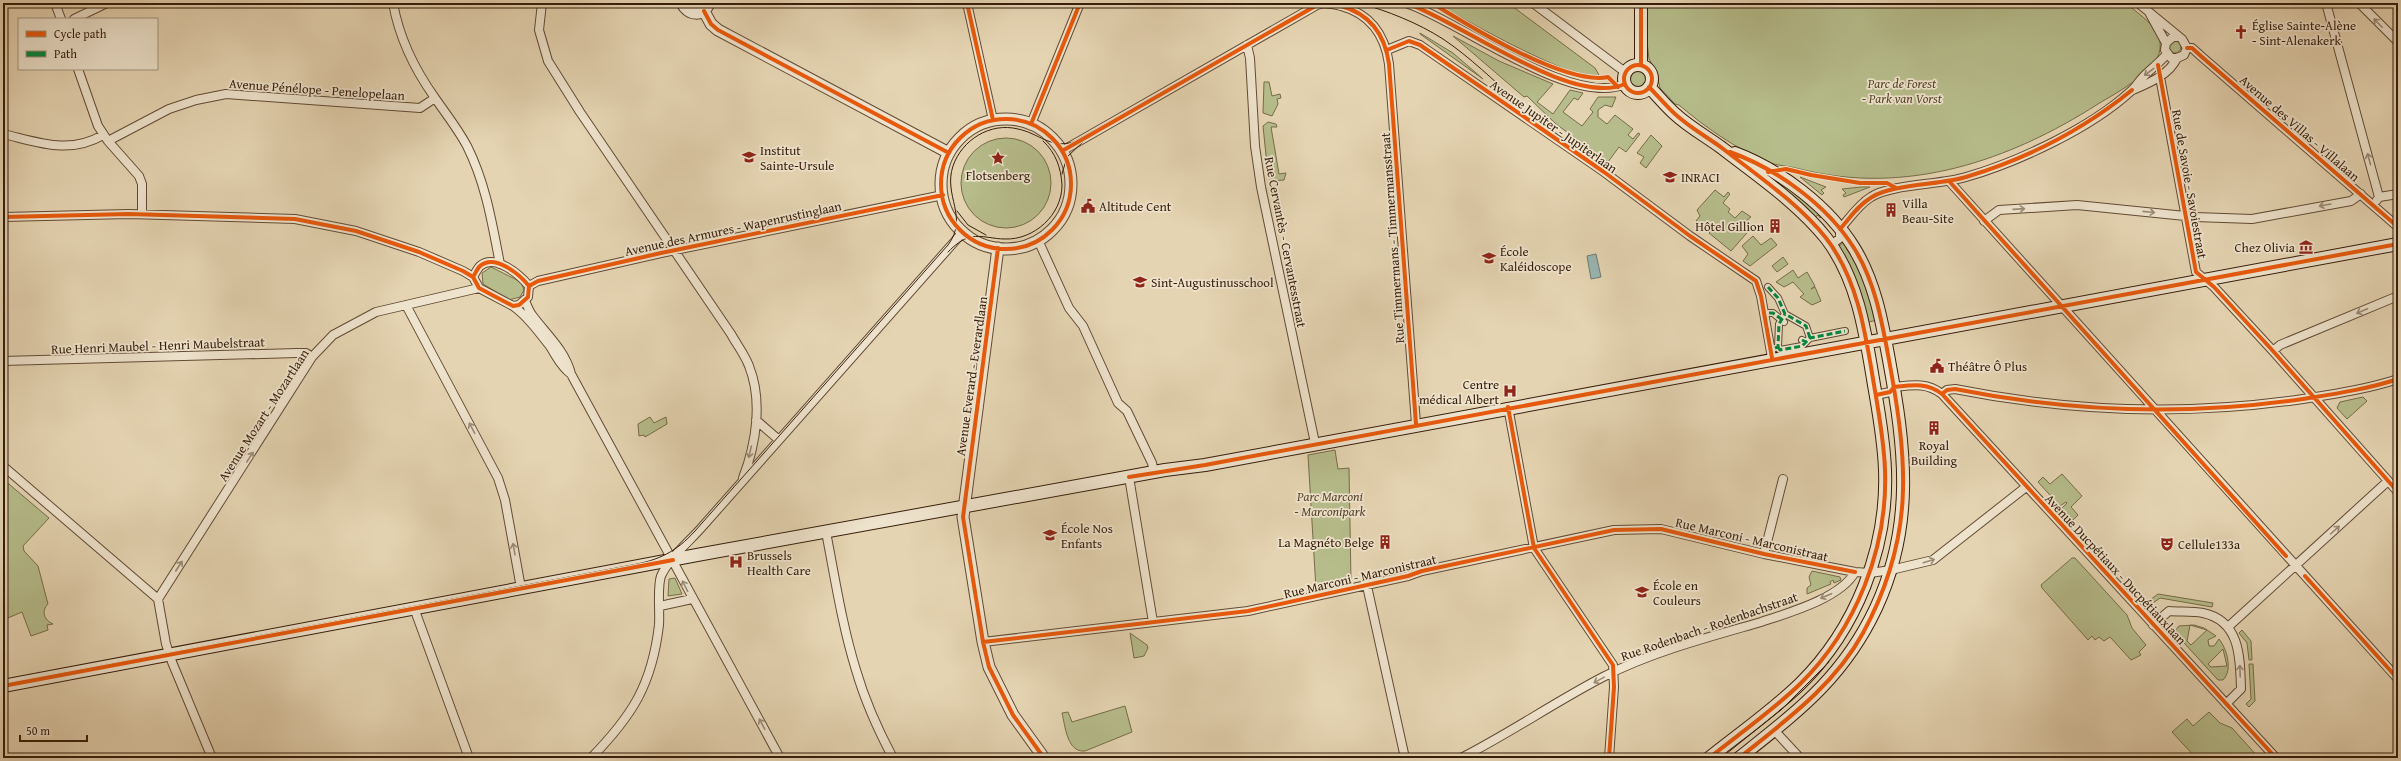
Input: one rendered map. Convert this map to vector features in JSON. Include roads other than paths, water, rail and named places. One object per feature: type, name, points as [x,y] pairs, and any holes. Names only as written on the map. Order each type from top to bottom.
[{"type":"main road","points":[[1641,3],[1641,65]]},
{"type":"main road","points":[[1650,87],[1638,93],[1630,90],[1625,84],[1625,72],[1632,65],[1641,65],[1651,74],[1650,87],[1676,116],[1723,149],[1800,210],[1829,243],[1851,284],[1866,342],[1884,444],[1885,497],[1880,535],[1870,573],[1836,639],[1814,668],[1799,684],[1709,758]]},
{"type":"main road","points":[[1723,149],[1771,171],[1818,206],[1840,229],[1856,251],[1872,286],[1885,338],[1901,432],[1905,494],[1902,526],[1891,570],[1875,609],[1852,652],[1816,695],[1739,758]]},
{"type":"main road","points":[[3,686],[169,653],[964,506],[1154,472],[1205,465],[1508,407],[1775,351],[1866,342],[2398,244]]},
{"type":"street","points":[[55,3],[61,18]]},
{"type":"street","points":[[76,18],[107,3]]},
{"type":"street","points":[[394,3],[400,29],[412,58],[435,98],[452,120],[474,162],[487,198],[500,264]]},
{"type":"street","points":[[542,3],[540,30],[548,61],[580,112],[613,158],[731,334],[749,366],[756,394],[756,420],[744,476],[740,484]]},
{"type":"street","points":[[682,3],[684,8],[691,13],[706,7],[711,24],[718,30],[948,153]]},
{"type":"street","points":[[967,3],[993,120]]},
{"type":"street","points":[[1031,124],[1080,3]]},
{"type":"street","points":[[1062,151],[1321,3],[1338,5],[1356,11],[1369,20],[1379,32],[1387,50]]},
{"type":"street","points":[[1406,3],[1428,11],[1510,57],[1556,76],[1598,88],[1625,84]]},
{"type":"street","points":[[1533,3],[1625,72]]},
{"type":"street","name":"Avenue des Villas - Villalaan","points":[[2138,3],[2169,26],[2178,37],[2186,43],[2186,48],[2192,48],[2197,52],[2398,227]]},
{"type":"street","points":[[2326,3],[2379,197]]},
{"type":"street","points":[[2359,3],[2398,42]]},
{"type":"street","name":"Avenue des Villas - Villalaan","points":[[2150,13],[2166,42],[2167,54]]},
{"type":"street","points":[[2166,42],[2173,37],[2178,37]]},
{"type":"street","name":"Avenue Jupiter - Jupiterlaan","points":[[1387,50],[1409,41],[1420,45],[1604,172],[1690,236],[1756,281],[1775,351]]},
{"type":"street","name":"Rue Cervantès - Cervantesstraat","points":[[1247,45],[1250,58],[1255,146],[1261,187],[1315,443]]},
{"type":"street","points":[[1829,243],[1835,242],[1840,238],[1840,229],[1856,209],[1875,195],[1896,188],[1949,181],[1966,177],[2041,147],[2111,107],[2132,90],[2167,54],[2177,58],[2184,55],[2186,48]]},
{"type":"street","name":"Rue Timmermans - Timmermansstraat","points":[[1387,50],[1416,424]]},
{"type":"street","points":[[2132,90],[2160,77],[2175,64],[2177,58]]},
{"type":"street","points":[[78,70],[98,126],[106,138],[139,176],[142,184],[142,214]]},
{"type":"street","name":"Rue de Savoie - Savoiestraat","points":[[2160,77],[2187,216],[2196,272],[2205,279],[2273,351],[2312,397],[2398,492]]},
{"type":"street","name":"Avenue Pénélope - Penelopelaan","points":[[3,134],[53,146],[88,144],[106,138],[169,108],[196,100],[226,94],[420,108],[435,98]]},
{"type":"street","points":[[1003,119],[1031,124],[1054,140],[1062,151],[1071,179],[1069,201],[1061,218],[1038,240],[1019,247],[998,248],[975,241],[962,232],[950,218],[943,195],[943,171],[948,153],[967,132],[993,120],[1003,119]]},
{"type":"street","points":[[1949,181],[2398,679]]},
{"type":"street","points":[[1984,221],[1999,210],[2077,205],[2187,216],[2252,219],[2351,201],[2361,194]]},
{"type":"street","points":[[2373,204],[2379,197],[2398,194]]},
{"type":"street","name":"Avenue des Armures - Wapenrustinglaan","points":[[529,286],[538,281],[674,251],[943,195]]},
{"type":"street","points":[[3,217],[142,214],[295,219],[334,226],[420,252],[473,277],[479,288],[513,306],[526,318],[549,345],[563,368],[571,374]]},
{"type":"street","points":[[591,758],[619,730],[641,694],[652,662],[660,606],[661,577],[673,560],[962,232]]},
{"type":"street","points":[[1038,240],[1069,308],[1083,326],[1102,363],[1102,372],[1118,403],[1126,410],[1152,463],[1154,472]]},
{"type":"street","name":"Avenue Everard - Everardlaan","points":[[998,248],[963,517],[983,642],[989,667],[999,690],[1030,742],[1044,758]]},
{"type":"street","points":[[473,277],[480,266],[491,262],[500,264],[523,279],[529,286],[528,297],[525,301],[513,306]]},
{"type":"street","points":[[1768,287],[1778,298],[1783,318],[1779,324],[1775,351],[1802,346],[1806,340],[1806,326],[1783,318],[1773,313],[1769,313]]},
{"type":"street","name":"Avenue Mozart - Mozartlaan","points":[[158,599],[312,357],[333,335],[351,324],[376,312],[479,288]]},
{"type":"street","points":[[2273,351],[2280,345],[2398,296]]},
{"type":"street","points":[[525,301],[531,314],[554,342],[569,364],[571,374],[673,560],[692,599],[701,611],[780,758]]},
{"type":"street","points":[[406,305],[498,478],[506,500],[521,588]]},
{"type":"street","points":[[1806,340],[1836,333],[1843,329]]},
{"type":"street","name":"Rue Henri Maubel - Henri Maubelstraat","points":[[3,361],[298,353],[306,353],[312,357]]},
{"type":"street","points":[[1942,394],[1947,390],[1956,389],[2022,401],[2077,406],[2156,410],[2228,407],[2312,397],[2398,379]]},
{"type":"street","name":"Avenue Ducpétiaux - Ducpétiauxlaan","points":[[1876,395],[1890,392],[1894,387],[1924,384],[1932,386],[1942,394],[2276,758]]},
{"type":"street","points":[[1508,407],[1534,548],[1614,666],[1609,758]]},
{"type":"street","points":[[756,420],[779,440]]},
{"type":"street","points":[[3,466],[158,599],[169,653],[212,758]]},
{"type":"street","points":[[1129,477],[1153,622]]},
{"type":"street","points":[[1764,554],[1783,479]]},
{"type":"street","points":[[2228,627],[2388,481]]},
{"type":"street","name":"Rue Marconi - Marconistraat","points":[[983,642],[1248,612],[1367,586],[1422,571],[1614,530],[1661,529],[1764,554],[1855,572],[1870,573],[1891,570],[1933,560],[2026,487]]},
{"type":"street","points":[[826,532],[855,670],[864,696],[892,758]]},
{"type":"street","name":"Rue Rodenbach - Rodenbachstraat","points":[[1461,758],[1614,672],[1670,650],[1782,614],[1817,600],[1841,589],[1850,582],[1855,572]]},
{"type":"street","points":[[1367,586],[1405,758]]},
{"type":"street","points":[[660,606],[692,599]]},
{"type":"street","points":[[414,608],[469,758]]},
{"type":"street","points":[[2153,625],[2169,611],[2204,613],[2216,618],[2228,627],[2240,650],[2241,689],[2226,704]]},
{"type":"street","points":[[1774,730],[1800,758]]},
{"type":"water","points":[[1596,254],[1601,277],[1591,279],[1587,256]]},
{"type":"tram line","points":[[3,684],[632,565],[659,558],[674,550],[695,531],[948,245],[954,235],[956,225],[951,187],[953,166],[963,148],[970,141],[978,135],[988,131],[997,128],[1008,128],[1025,131],[1051,142],[1065,144],[1073,142],[1317,3]]},
{"type":"tram line","points":[[1312,9],[1326,3]]},
{"type":"tram line","points":[[1359,3],[1402,18],[1443,39],[1472,61],[1518,102]]},
{"type":"tram line","points":[[1062,174],[1067,157],[1085,140]]},
{"type":"tram line","points":[[948,252],[965,239],[971,237],[980,236],[1005,239],[1026,235],[1036,230],[1052,216],[1061,196],[1062,185],[1057,161],[1048,146],[1043,141]]},
{"type":"tram line","points":[[957,211],[968,225],[986,235]]},
{"type":"tram line","points":[[1721,758],[1782,709],[1829,662]]},
{"type":"place","name":"Église Sainte-Alène - Sint-Alenakerk","points":[[2241,32]]},
{"type":"place","name":"Institut Sainte-Ursule","points":[[749,157]]},
{"type":"place","name":"Flotsenberg","points":[[998,158]]},
{"type":"place","name":"INRACI","points":[[1670,177]]},
{"type":"place","name":"Altitude Cent","points":[[1088,206]]},
{"type":"place","name":"Villa Beau-Site","points":[[1891,210]]},
{"type":"place","name":"Hôtel Gillion","points":[[1775,226]]},
{"type":"place","name":"Chez Olivia","points":[[2306,247]]},
{"type":"place","name":"École Kaléidoscope","points":[[1489,258]]},
{"type":"place","name":"Sint-Augustinusschool","points":[[1140,282]]},
{"type":"place","name":"Théâtre Ô Plus","points":[[1937,366]]},
{"type":"place","name":"Centre médical Albert","points":[[1510,391]]},
{"type":"place","name":"Royal Building","points":[[1934,428]]},
{"type":"place","name":"École Nos Enfants","points":[[1050,535]]},
{"type":"place","name":"La Magnéto Belge","points":[[1385,542]]},
{"type":"place","name":"Cellule133a","points":[[2167,544]]},
{"type":"place","name":"Brussels Health Care","points":[[736,562]]},
{"type":"place","name":"École en Couleurs","points":[[1642,592]]},
{"type":"park label","name":"Parc de Forest - Park van Vorst","points":[[1902,90]]},
{"type":"park label","name":"Parc Marconi - Marconipark","points":[[1330,504]]}]
